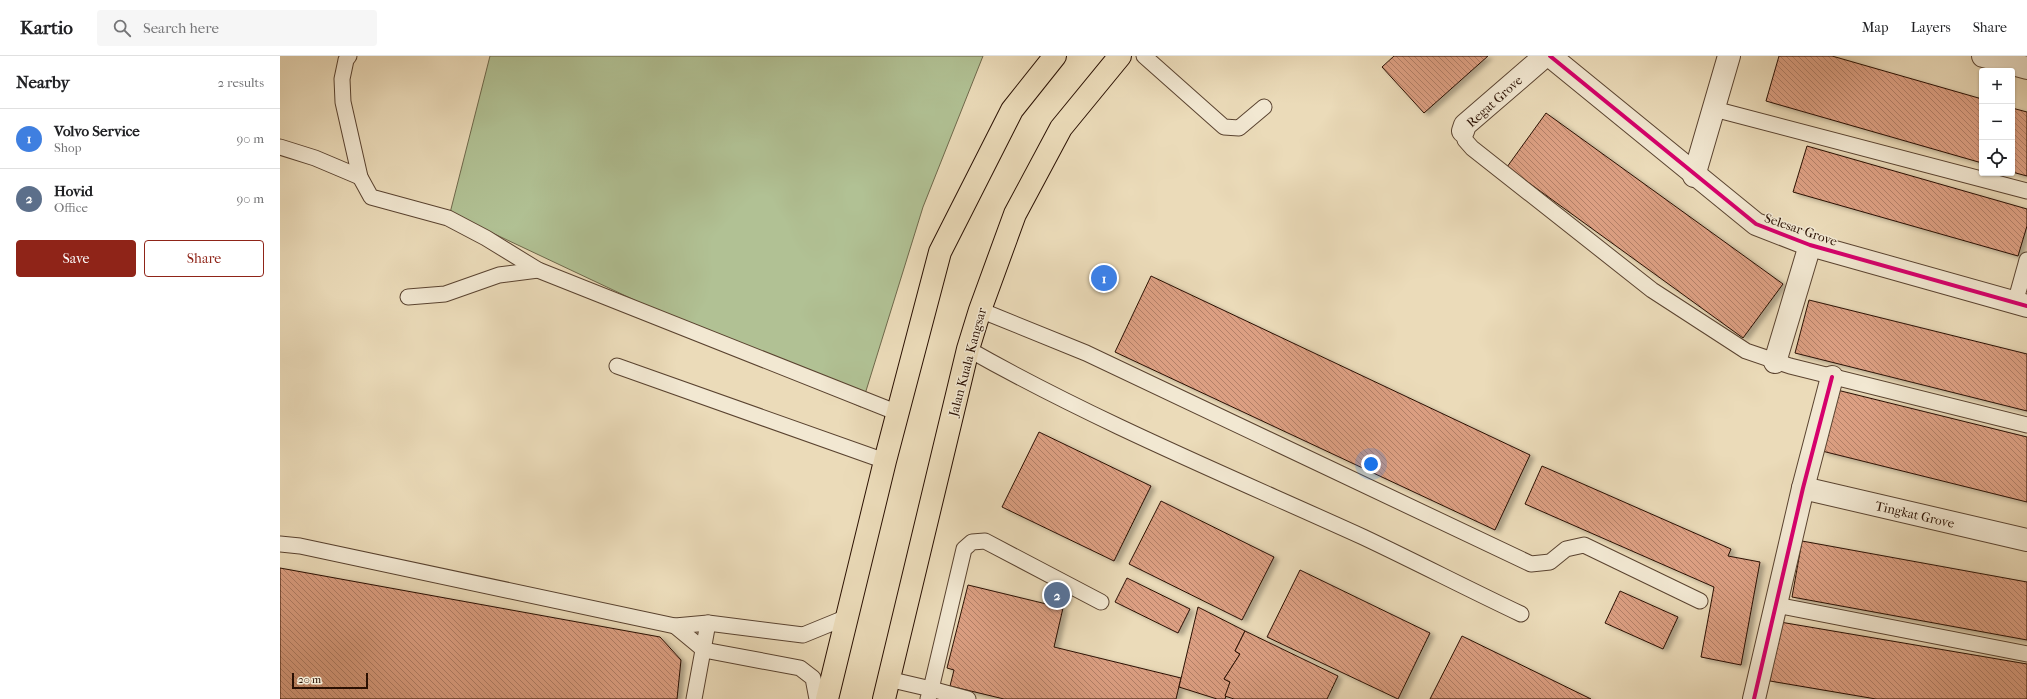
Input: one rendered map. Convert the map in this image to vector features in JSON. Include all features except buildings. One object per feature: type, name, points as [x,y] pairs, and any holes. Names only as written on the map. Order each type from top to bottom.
[{"type":"highway","points":[[827,699],[885,461],[940,252],[1012,110],[1055,56]]},
{"type":"highway","name":"Jalan Kuala Kangsar","points":[[886,689],[968,350],[980,310],[1015,214],[1061,128],[1120,56]]},
{"type":"street","name":"Regat Grove","points":[[1463,131],[1465,125],[1545,56]]},
{"type":"street","name":"Selesar Grove","points":[[1550,56],[1694,176],[1756,224],[1810,245],[2021,305]]},
{"type":"street","points":[[1694,176],[1729,56]]},
{"type":"street","points":[[1983,56],[2027,68]]},
{"type":"street","points":[[1775,362],[1810,245]]},
{"type":"street","points":[[1754,699],[1803,488],[1832,377]]},
{"type":"street","name":"Tingkat Grove","points":[[1803,488],[2027,540]]},
{"type":"lane","points":[[349,56],[346,60],[342,79],[343,102],[360,177],[371,197],[448,218],[486,238],[538,270],[898,413]]},
{"type":"lane","points":[[1144,56],[1224,127],[1239,128],[1264,107]]},
{"type":"lane","points":[[1714,109],[2027,191]]},
{"type":"lane","points":[[1463,131],[1465,140],[1472,148],[1652,290],[1746,351],[1775,362],[2027,425]]},
{"type":"lane","points":[[280,147],[315,158],[360,177]]},
{"type":"lane","points":[[2021,305],[2027,260]]},
{"type":"lane","points":[[408,297],[445,294],[499,275],[538,270]]},
{"type":"lane","points":[[980,310],[1086,353],[1531,564],[1550,562],[1566,549],[1584,545],[1700,601]]},
{"type":"lane","points":[[968,350],[1021,379],[1278,500],[1364,538],[1521,614]]},
{"type":"lane","points":[[617,366],[885,461]]},
{"type":"lane","points":[[930,694],[964,550],[972,542],[985,541],[1101,602]]},
{"type":"lane","points":[[280,544],[300,546],[675,626],[708,623],[803,635],[847,617]]},
{"type":"lane","points":[[1776,605],[2027,654]]},
{"type":"lane","points":[[694,699],[708,623]]},
{"type":"lane","points":[[675,626],[704,650],[800,668],[813,678],[817,699]]},
{"type":"lane","points":[[886,689],[968,699]]},
{"type":"green space","points":[[490,56],[983,56],[923,207],[861,407],[450,213]]},
{"type":"cycle path","points":[[1550,56],[1756,224],[1810,245],[2027,306]]},
{"type":"cycle path","points":[[1754,699],[1803,488],[1832,377]]},
{"type":"place","name":"Volvo Service","points":[[1104,278]]},
{"type":"place","name":"Hovid","points":[[1057,595]]}]
